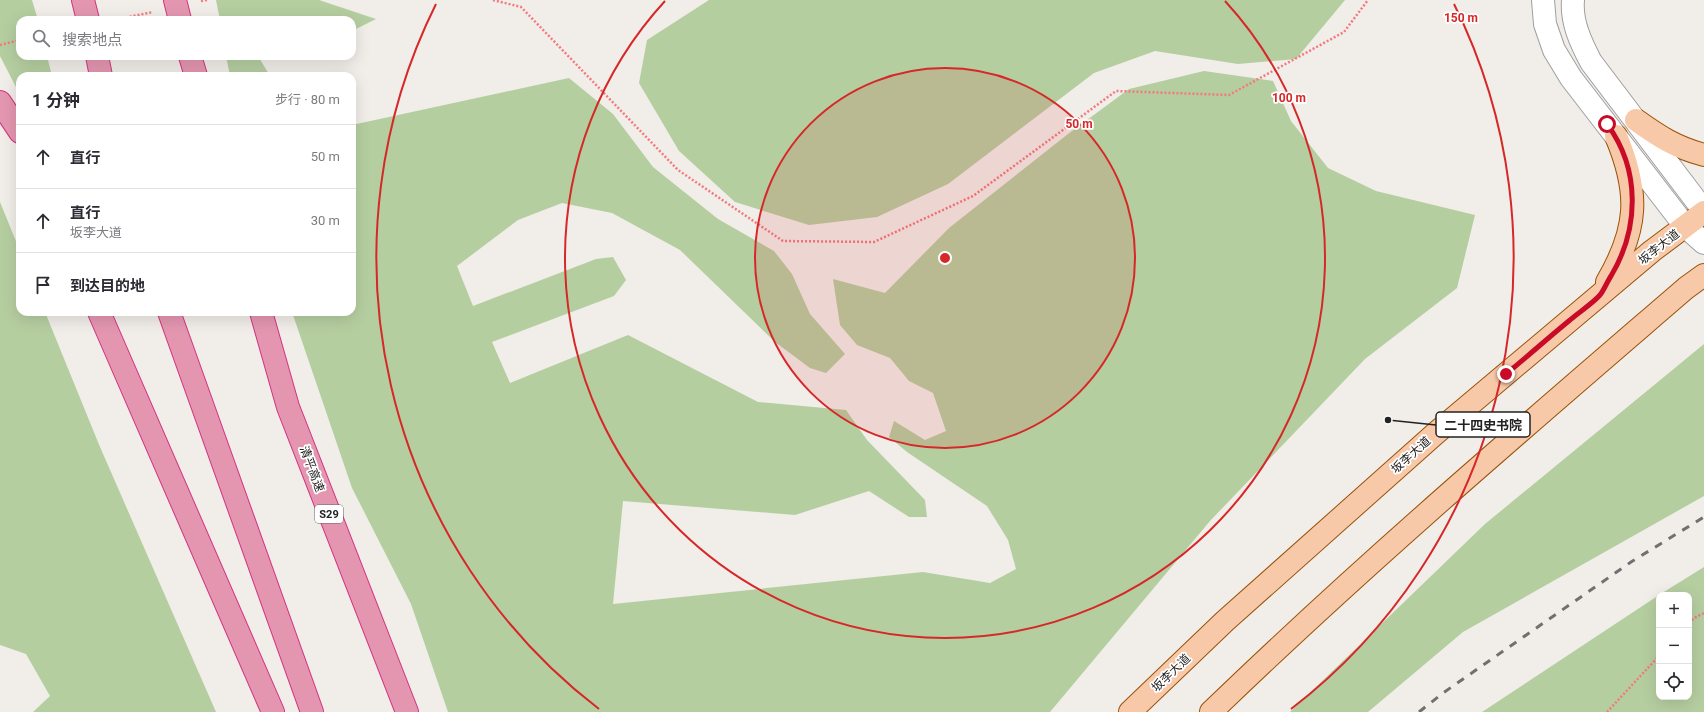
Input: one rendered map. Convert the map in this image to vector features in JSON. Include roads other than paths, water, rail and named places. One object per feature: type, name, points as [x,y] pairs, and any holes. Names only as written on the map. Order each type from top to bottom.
[{"type":"highway","points":[[84,0],[87,16]]},
{"type":"highway","points":[[174,0],[179,16]]},
{"type":"highway","points":[[98,60],[100,72]]},
{"type":"highway","points":[[191,60],[195,72]]},
{"type":"highway","points":[[0,102],[16,126]]},
{"type":"highway","points":[[101,316],[273,712]]},
{"type":"highway","points":[[170,316],[312,712]]},
{"type":"highway","name":"清平高速","points":[[262,316],[288,407],[407,712]]},
{"type":"main road","points":[[1636,120],[1662,139],[1704,155]]},
{"type":"main road","points":[[1600,294],[1621,259],[1630,232],[1633,205],[1632,183],[1627,162],[1616,136]]},
{"type":"main road","name":"坂李大道","points":[[1130,712],[1248,600],[1436,433],[1652,250],[1704,212]]},
{"type":"main road","points":[[1211,712],[1263,662],[1477,468],[1686,288],[1704,275]]},
{"type":"street","points":[[1543,0],[1545,24],[1554,50],[1572,78],[1685,226],[1704,243]]},
{"type":"street","points":[[1573,0],[1575,24],[1582,44],[1591,62],[1704,212]]},
{"type":"railway","points":[[1419,712],[1443,693],[1631,562],[1704,517]]},
{"type":"place","name":"二十四史书院","points":[[1388,420]]}]
